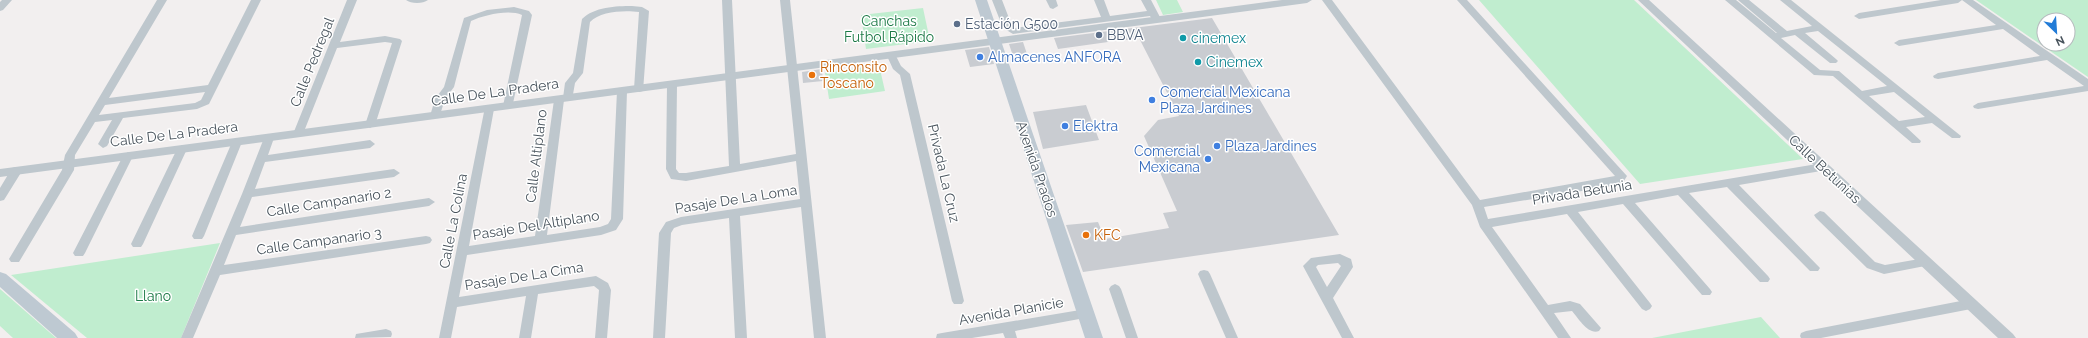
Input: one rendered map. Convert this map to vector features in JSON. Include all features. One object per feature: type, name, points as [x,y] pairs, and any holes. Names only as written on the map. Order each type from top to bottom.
[{"type":"main road","name":"Avenida Prados","points":[[981,0],[1094,338]]},
{"type":"main road","points":[[0,278],[69,338]]},
{"type":"street","points":[[0,8],[7,0]]},
{"type":"street","points":[[15,259],[68,170],[70,155],[162,0]]},
{"type":"street","points":[[92,119],[200,105],[207,101],[256,0]]},
{"type":"street","name":"Calle Pedregal","points":[[298,134],[352,0]]},
{"type":"street","points":[[411,0],[423,0]]},
{"type":"street","points":[[727,0],[735,168]]},
{"type":"street","points":[[785,0],[820,338]]},
{"type":"street","points":[[997,0],[1008,28],[1013,31],[1107,19],[1154,17],[1146,0]]},
{"type":"street","points":[[1099,0],[1107,19]]},
{"type":"street","name":"Calle De La Pradera","points":[[0,173],[892,56],[1154,17],[1307,0]]},
{"type":"street","points":[[1327,0],[1477,204],[1484,224],[1566,338]]},
{"type":"street","points":[[1462,0],[1622,176],[1618,181],[1477,204]]},
{"type":"street","name":"Calle Betunias","points":[[1643,0],[2008,338]]},
{"type":"street","points":[[1730,0],[1818,73],[1835,73],[1916,141]]},
{"type":"street","points":[[1743,0],[1785,34]]},
{"type":"street","points":[[1785,0],[1956,136]]},
{"type":"street","points":[[1859,16],[1958,0]]},
{"type":"street","points":[[1967,0],[2088,84]]},
{"type":"street","name":"Calle Altiplano","points":[[540,240],[563,99],[570,83],[578,73],[585,21],[589,16],[598,13],[633,9],[644,12],[639,89]]},
{"type":"street","points":[[435,116],[440,99],[449,87],[465,22],[470,17],[480,14],[515,10],[524,11],[527,15],[508,106]]},
{"type":"street","points":[[1899,43],[2005,26]]},
{"type":"street","points":[[1774,36],[1820,28]]},
{"type":"street","points":[[1797,32],[1833,61]]},
{"type":"street","points":[[333,46],[385,38],[397,42],[370,125]]},
{"type":"street","name":"Privada La Cruz","points":[[892,56],[895,64],[905,74],[958,301]]},
{"type":"street","points":[[1938,76],[2049,57]]},
{"type":"street","points":[[672,85],[670,169],[675,176],[686,177],[801,158]]},
{"type":"street","points":[[102,102],[213,88]]},
{"type":"street","points":[[1861,94],[1896,88]]},
{"type":"street","points":[[1978,106],[2088,88]]},
{"type":"street","name":"Pasaje Del Altiplano","points":[[463,251],[601,232],[612,227],[617,218],[622,91]]},
{"type":"street","name":"Calle La Colina","points":[[445,338],[463,251],[489,109]]},
{"type":"street","points":[[103,144],[120,115]]},
{"type":"street","points":[[1897,125],[1934,119]]},
{"type":"street","points":[[188,338],[248,194],[269,138]]},
{"type":"street","points":[[198,236],[237,142]]},
{"type":"street","points":[[262,159],[370,144]]},
{"type":"street","points":[[137,244],[182,149]]},
{"type":"street","points":[[79,253],[128,156]]},
{"type":"street","name":"Privada Betunia","points":[[1484,224],[1823,167]]},
{"type":"street","points":[[0,197],[16,171]]},
{"type":"street","points":[[248,194],[394,173]]},
{"type":"street","points":[[1729,182],[1814,268]]},
{"type":"street","points":[[1680,191],[1764,279]]},
{"type":"street","points":[[1626,200],[1706,292]]},
{"type":"street","name":"Calle Campanario 2","points":[[232,232],[429,202]]},
{"type":"street","name":"Pasaje De La Loma","points":[[659,338],[665,233],[670,225],[681,221],[734,212],[806,202]]},
{"type":"street","points":[[1568,209],[1646,306]]},
{"type":"street","points":[[734,212],[742,338]]},
{"type":"street","points":[[1820,215],[1871,265],[1877,269],[1884,270],[1925,262]]},
{"type":"street","name":"Calle Campanario 3","points":[[216,270],[426,240]]},
{"type":"street","points":[[1326,298],[1347,267],[1347,262],[1342,259],[1334,257],[1310,264],[1310,268],[1326,298],[1348,338]]},
{"type":"street","points":[[1204,274],[1232,338]]},
{"type":"street","name":"Pasaje De La Cima","points":[[453,303],[589,281],[601,282],[605,290],[602,338]]},
{"type":"street","points":[[1115,289],[1132,338]]},
{"type":"street","points":[[525,338],[533,290]]},
{"type":"street","points":[[1806,336],[1971,304]]},
{"type":"street","points":[[1545,310],[1570,306],[1576,307],[1595,328]]},
{"type":"street","name":"Avenida Planicie","points":[[942,338],[1009,332],[1086,314]]},
{"type":"street","points":[[361,338],[386,334]]},
{"type":"green space","points":[[1156,0],[1177,0],[1183,12],[1163,15]]},
{"type":"green space","points":[[1479,0],[1634,0],[1803,159],[1640,184]]},
{"type":"green space","points":[[1976,0],[2088,0],[2088,77],[2052,52],[2076,52],[2076,12],[2036,12],[2036,41]]},
{"type":"green space","name":"Canchas Futbol Rápido","points":[[923,8],[930,41],[866,49],[861,15]]},
{"type":"green space","points":[[879,65],[885,91],[829,99],[825,73]]},
{"type":"green space","name":"Llano","points":[[220,243],[181,338],[87,338],[11,275]]},
{"type":"green space","points":[[0,289],[56,338],[13,338],[0,326]]},
{"type":"green space","points":[[1761,317],[1780,338],[1652,338]]},
{"type":"building","name":"Plaza Jardines","points":[[1212,18],[1339,235],[1083,272],[1066,225],[1098,222],[1105,239],[1169,228],[1163,213],[1177,211],[1144,136],[1158,120],[1179,116],[1139,38],[1120,41],[1116,32],[1108,42],[1058,49],[1054,38]]},
{"type":"building","points":[[1023,42],[1027,54],[1013,56],[1009,44]]},
{"type":"building","name":"Almacenes ANFORA","points":[[989,47],[994,64],[970,67],[965,50]]},
{"type":"building","name":"Rinconsito Toscano","points":[[822,69],[823,81],[803,83],[802,72]]},
{"type":"building","name":"Elektra","points":[[1086,105],[1099,140],[1043,149],[1033,112]]},
{"type":"place","name":"Estación G500","points":[[957,24]]},
{"type":"place","name":"BBVA","points":[[1099,35]]},
{"type":"place","name":"cinemex","points":[[1183,38]]},
{"type":"place","name":"Almacenes ANFORA","points":[[980,57]]},
{"type":"place","name":"Cinemex","points":[[1198,62]]},
{"type":"place","name":"Rinconsito Toscano","points":[[812,75]]},
{"type":"place","name":"Comercial Mexicana Plaza Jardines","points":[[1152,100]]},
{"type":"place","name":"Elektra","points":[[1065,126]]},
{"type":"place","name":"Plaza Jardines","points":[[1217,146]]},
{"type":"place","name":"Comercial Mexicana","points":[[1208,159]]},
{"type":"place","name":"KFC","points":[[1086,235]]}]
